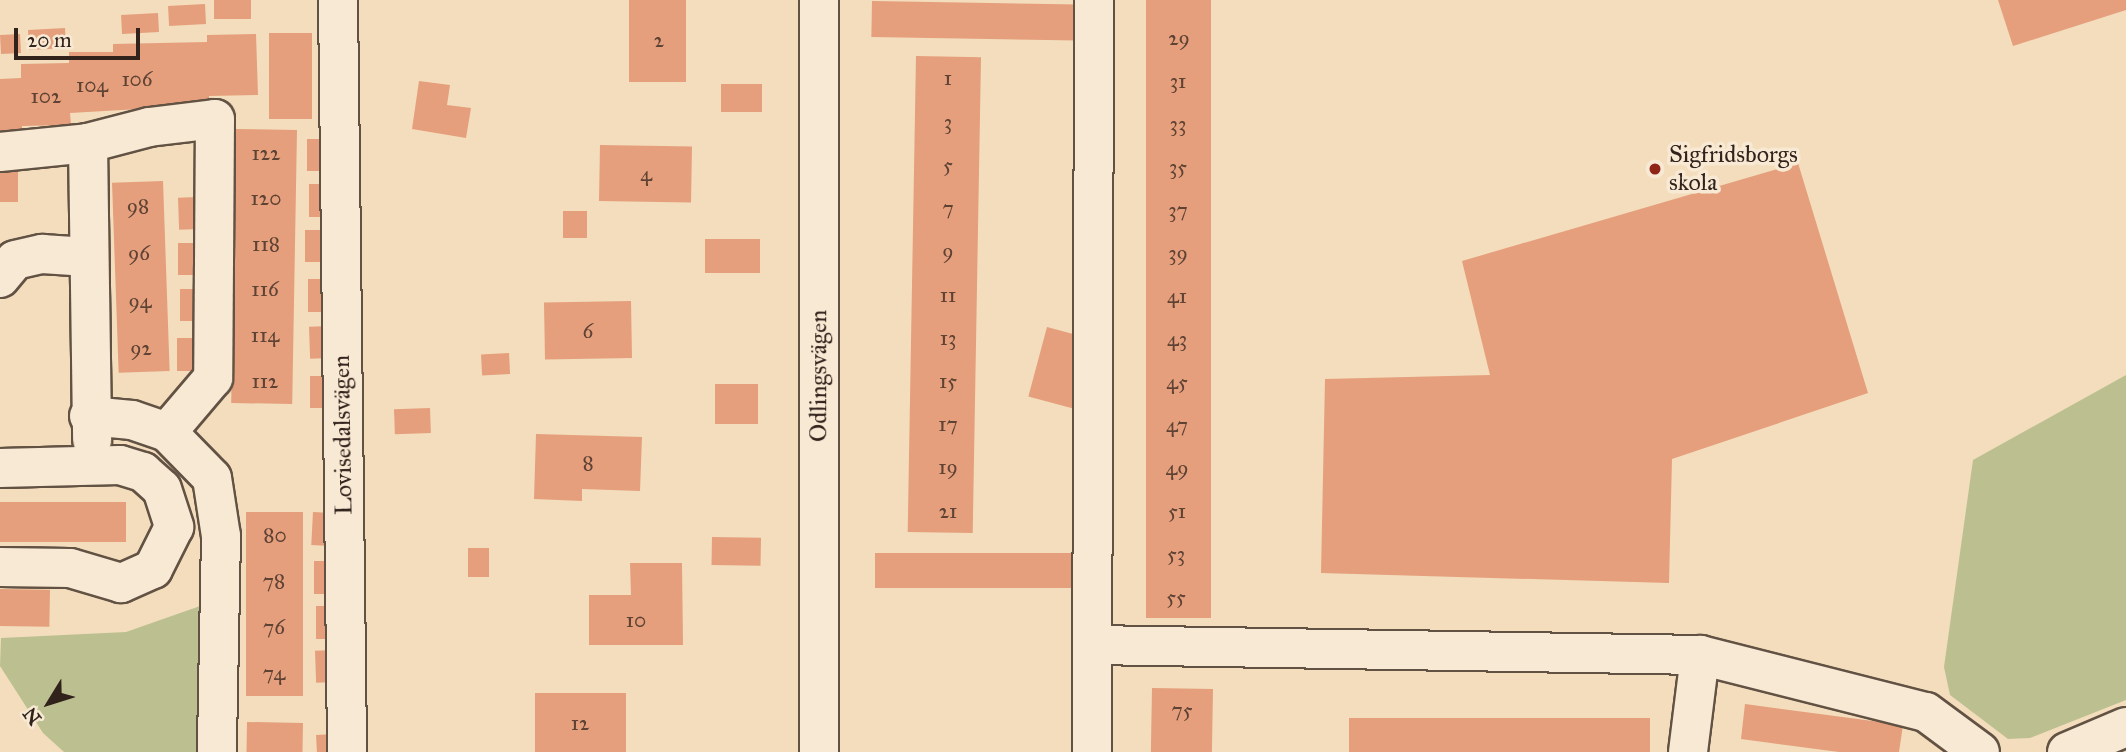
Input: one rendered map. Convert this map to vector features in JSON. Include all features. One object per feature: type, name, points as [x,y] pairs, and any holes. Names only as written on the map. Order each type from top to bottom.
[{"type":"street","name":"Lovisedalsvägen","points":[[338,0],[347,752]]},
{"type":"street","name":"Odlingsvägen","points":[[819,752],[820,0]]},
{"type":"street","points":[[1093,752],[1094,0]]},
{"type":"street","points":[[0,152],[88,143],[149,127],[215,119],[213,378],[167,432]]},
{"type":"street","points":[[88,143],[89,416],[95,466]]},
{"type":"street","points":[[0,278],[15,260],[42,254],[88,257]]},
{"type":"street","points":[[89,416],[132,419],[167,432],[212,478],[220,501],[217,752]]},
{"type":"street","points":[[0,468],[95,466],[143,472],[162,489],[174,527],[153,569],[121,583],[70,568],[0,567]]},
{"type":"street","points":[[1093,645],[1700,655],[1926,712],[1980,752]]},
{"type":"street","points":[[1688,752],[1700,655]]},
{"type":"street","points":[[2067,752],[2126,727]]},
{"type":"green space","points":[[2126,375],[2126,700],[2030,738],[2008,739],[1950,695],[1944,667],[1973,460]]},
{"type":"green space","points":[[203,605],[202,752],[64,752],[43,733],[0,666],[1,638],[126,632]]},
{"type":"building","points":[[214,0],[251,0],[251,19],[214,19]]},
{"type":"building","points":[[629,0],[686,0],[686,82],[629,82]]},
{"type":"building","points":[[1146,0],[1211,0],[1211,618],[1146,618]]},
{"type":"building","points":[[1998,0],[2126,0],[2126,10],[2013,46]]},
{"type":"building","points":[[872,1],[1078,5],[1077,41],[871,37]]},
{"type":"building","points":[[205,4],[206,24],[169,26],[168,6]]},
{"type":"building","points":[[158,13],[159,32],[122,34],[121,15]]},
{"type":"building","points":[[65,28],[66,48],[29,50],[28,30]]},
{"type":"building","points":[[269,33],[312,33],[312,119],[269,119]]},
{"type":"building","points":[[20,34],[21,53],[1,54],[0,35]]},
{"type":"building","points":[[256,34],[258,95],[209,96],[209,105],[70,113],[71,125],[22,126],[22,136],[0,137],[0,79],[21,78],[21,64],[69,63],[69,52],[113,52],[113,44],[207,42],[207,35]]},
{"type":"building","points":[[916,56],[981,57],[973,533],[908,532]]},
{"type":"building","points":[[419,81],[450,85],[447,105],[471,108],[466,138],[412,129]]},
{"type":"building","points":[[721,84],[762,84],[762,112],[721,112]]},
{"type":"building","points":[[236,129],[297,130],[292,404],[231,403]]},
{"type":"building","points":[[307,139],[327,139],[327,171],[307,171]]},
{"type":"building","points":[[600,145],[692,147],[691,203],[599,201]]},
{"type":"building","points":[[1798,163],[1868,393],[1672,459],[1669,583],[1321,573],[1325,379],[1490,375],[1462,261]]},
{"type":"building","points":[[0,170],[18,170],[18,202],[0,202]]},
{"type":"building","points":[[163,181],[170,371],[119,373],[112,183]]},
{"type":"building","points":[[309,184],[329,184],[329,217],[309,217]]},
{"type":"building","points":[[198,197],[199,229],[179,230],[178,198]]},
{"type":"building","points":[[563,211],[587,211],[587,238],[563,238]]},
{"type":"building","points":[[305,230],[325,230],[325,262],[305,262]]},
{"type":"building","points":[[705,239],[760,239],[760,273],[705,273]]},
{"type":"building","points":[[178,243],[198,243],[198,275],[178,275]]},
{"type":"building","points":[[308,279],[328,279],[328,312],[308,312]]},
{"type":"building","points":[[180,289],[200,289],[200,321],[180,321]]},
{"type":"building","points":[[631,301],[632,358],[545,360],[544,303]]},
{"type":"building","points":[[329,326],[330,358],[310,359],[309,327]]},
{"type":"building","points":[[1047,327],[1101,341],[1082,411],[1028,397]]},
{"type":"building","points":[[177,338],[197,338],[197,371],[177,371]]},
{"type":"building","points":[[509,353],[510,374],[482,375],[481,354]]},
{"type":"building","points":[[310,376],[330,376],[330,408],[310,408]]},
{"type":"building","points":[[715,384],[758,384],[758,424],[715,424]]},
{"type":"building","points":[[430,408],[431,433],[395,434],[394,409]]},
{"type":"building","points":[[536,434],[642,437],[640,491],[582,489],[582,501],[534,499]]},
{"type":"building","points":[[0,502],[126,502],[126,542],[0,542]]},
{"type":"building","points":[[246,512],[303,512],[303,696],[246,696]]},
{"type":"building","points":[[313,512],[332,513],[330,546],[311,545]]},
{"type":"building","points":[[712,537],[761,538],[761,566],[712,565]]},
{"type":"building","points":[[468,548],[489,548],[489,577],[468,577]]},
{"type":"building","points":[[875,553],[1080,553],[1080,588],[875,588]]},
{"type":"building","points":[[314,561],[334,561],[334,594],[314,594]]},
{"type":"building","points":[[630,563],[682,563],[683,645],[589,645],[589,595],[631,595]]},
{"type":"building","points":[[0,589],[50,590],[49,627],[0,626]]},
{"type":"building","points":[[316,606],[335,606],[335,639],[316,639]]},
{"type":"building","points":[[335,650],[336,682],[316,683],[315,651]]},
{"type":"building","points":[[1152,688],[1213,689],[1212,752],[1151,752]]},
{"type":"building","points":[[535,693],[626,693],[626,752],[535,752]]},
{"type":"building","points":[[1745,704],[1903,725],[1899,752],[1839,752],[1741,739]]},
{"type":"building","points":[[1349,718],[1650,718],[1650,752],[1349,752]]},
{"type":"building","points":[[247,722],[303,723],[302,752],[246,752]]},
{"type":"building","points":[[335,734],[336,752],[317,752],[316,735]]},
{"type":"place","name":"Sigfridsborgs skola","points":[[1655,169]]}]
